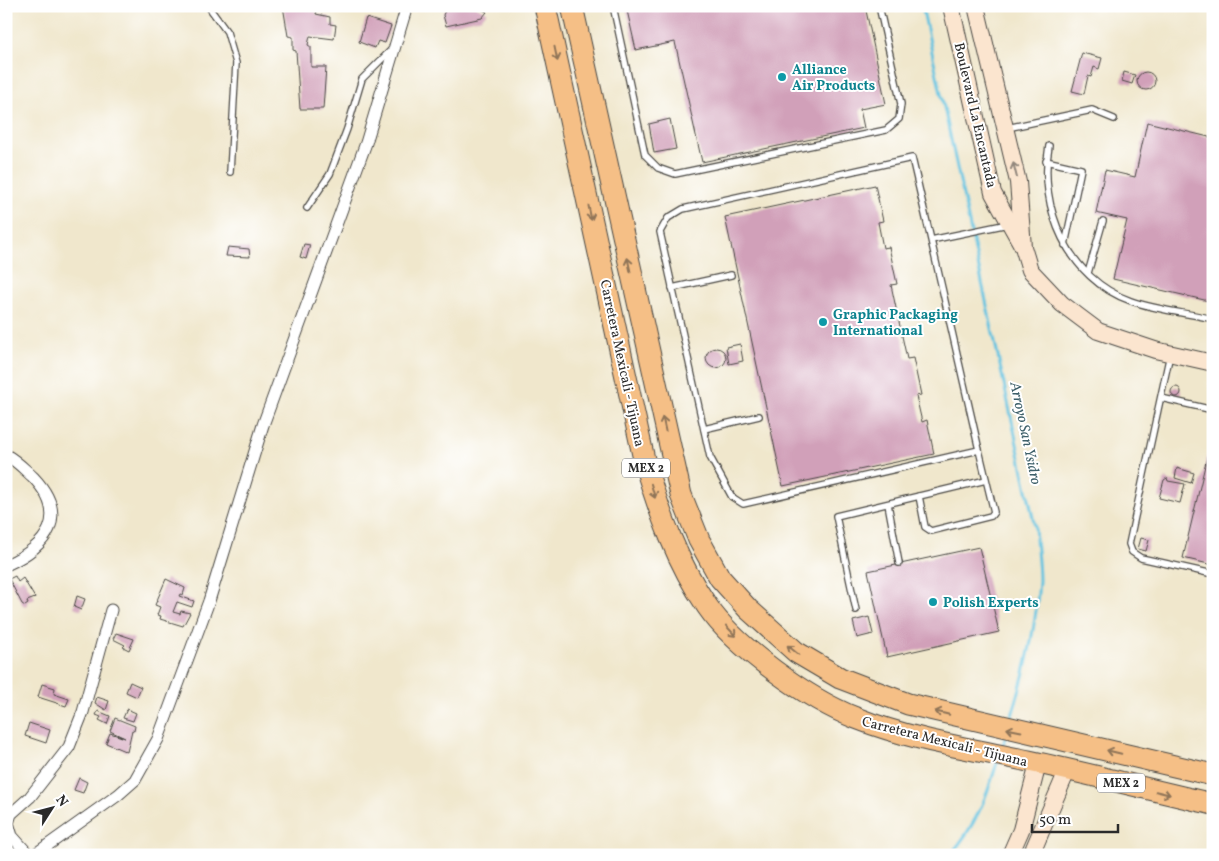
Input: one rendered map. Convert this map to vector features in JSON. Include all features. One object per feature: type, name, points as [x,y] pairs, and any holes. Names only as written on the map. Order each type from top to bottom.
[{"type":"highway","name":"Carretera Mexicali - Tijuana","points":[[545,6],[645,464],[660,515],[680,558],[708,607],[747,649],[801,690],[856,718],[985,753],[1034,762],[1213,804]]},
{"type":"highway","name":"Carretera Mexicali - Tijuana","points":[[572,6],[681,495],[699,540],[720,578],[748,609],[796,652],[840,678],[908,704],[989,725],[1039,734],[1213,775]]},
{"type":"main road","name":"Boulevard La Encantada","points":[[950,6],[993,193],[1016,221]]},
{"type":"main road","name":"Boulevard La Encantada","points":[[976,6],[1018,182],[1016,221],[1030,270],[1062,304],[1098,331],[1170,353],[1213,363]]},
{"type":"main road","points":[[1023,852],[1034,762]]},
{"type":"main road","points":[[1023,852],[1067,771]]},
{"type":"street","points":[[34,855],[106,804],[135,780],[158,739],[208,601],[263,425],[366,143],[407,6]]},
{"type":"street","points":[[6,456],[16,460],[49,497],[53,516],[40,544],[26,556],[6,565]]},
{"type":"street","points":[[29,855],[12,836],[8,823],[11,814],[30,797],[69,747],[83,712],[111,610]]},
{"type":"lane","points":[[208,6],[227,32],[236,63],[230,172]]},
{"type":"lane","points":[[613,6],[645,155],[658,168],[675,174],[886,130],[900,119],[901,104],[879,6]]},
{"type":"lane","points":[[307,208],[330,174],[348,129],[362,79],[394,47]]},
{"type":"lane","points":[[1005,128],[1092,110],[1114,119]]},
{"type":"lane","points":[[1049,146],[1046,161],[1046,186],[1054,223],[1065,245],[1088,273],[1103,286],[1130,301],[1213,319]]},
{"type":"lane","points":[[919,496],[925,527],[931,531],[986,519],[994,512],[912,158],[683,209],[668,218],[660,232],[710,458],[732,497],[743,504],[979,450]]},
{"type":"lane","points":[[1046,161],[1081,169],[1065,245]]},
{"type":"lane","points":[[931,240],[990,230],[1016,221]]},
{"type":"lane","points":[[1088,273],[1103,221]]},
{"type":"lane","points":[[672,288],[731,275]]},
{"type":"lane","points":[[1170,353],[1129,544],[1132,552],[1141,558],[1213,574]]},
{"type":"lane","points":[[1161,398],[1213,410]]},
{"type":"lane","points":[[704,429],[759,416]]},
{"type":"lane","points":[[856,610],[836,516],[986,480]]},
{"type":"lane","points":[[888,504],[899,563]]},
{"type":"building","points":[[283,6],[318,6],[316,14],[330,17],[330,24],[336,25],[334,39],[310,36],[308,45],[311,47],[311,67],[326,67],[323,109],[300,109],[296,51],[293,50],[293,37],[288,36]]},
{"type":"building","points":[[447,6],[475,6],[487,12],[482,18],[446,26],[443,15]]},
{"type":"building","name":"Alliance Air Products","points":[[626,6],[865,6],[886,104],[860,109],[864,128],[702,162],[675,42],[636,50]]},
{"type":"building","points":[[366,18],[391,26],[385,43],[378,41],[375,48],[359,42]]},
{"type":"building","points":[[1082,53],[1102,58],[1099,69],[1094,67],[1091,77],[1088,76],[1084,94],[1072,91]]},
{"type":"building","points":[[1124,72],[1135,75],[1132,84],[1122,81]]},
{"type":"building","points":[[1146,72],[1152,75],[1155,81],[1152,87],[1146,90],[1140,87],[1137,81],[1140,75]]},
{"type":"building","points":[[670,119],[676,149],[654,153],[649,124]]},
{"type":"building","points":[[1147,122],[1213,138],[1213,302],[1113,279],[1127,220],[1096,213],[1105,170],[1135,177]]},
{"type":"building","name":"Graphic Packaging International","points":[[875,185],[883,221],[878,222],[883,248],[889,247],[897,284],[891,285],[907,359],[913,358],[921,395],[916,396],[922,422],[927,420],[934,454],[783,486],[725,217]]},
{"type":"building","points":[[304,244],[310,245],[306,259],[300,257]]},
{"type":"building","points":[[228,247],[249,249],[250,257],[226,256]]},
{"type":"building","points":[[740,344],[743,361],[729,364],[726,347]]},
{"type":"building","points":[[716,348],[723,351],[726,358],[723,365],[716,368],[709,365],[706,358],[709,351]]},
{"type":"building","points":[[1176,387],[1181,392],[1176,397],[1171,392]]},
{"type":"building","points":[[1213,436],[1213,565],[1183,558]]},
{"type":"building","points":[[1177,468],[1194,473],[1191,483],[1175,478]]},
{"type":"building","points":[[1167,478],[1168,481],[1185,484],[1180,503],[1159,498],[1164,480]]},
{"type":"building","points":[[1141,538],[1149,540],[1146,551],[1138,549]]},
{"type":"building","name":"Polish Experts","points":[[979,547],[999,632],[887,657],[868,571]]},
{"type":"building","points":[[15,576],[18,582],[23,578],[35,598],[27,601],[28,604],[25,606],[22,604],[9,579]]},
{"type":"building","points":[[166,579],[185,588],[183,595],[180,594],[179,596],[194,601],[192,607],[177,602],[173,612],[180,614],[181,611],[190,613],[183,626],[160,619],[161,616],[157,615],[160,607],[155,605]]},
{"type":"building","points":[[77,596],[85,599],[81,610],[74,607]]},
{"type":"building","points":[[869,617],[873,634],[857,638],[853,621]]},
{"type":"building","points":[[116,633],[134,639],[129,650],[123,647],[125,645],[113,639]]},
{"type":"building","points":[[130,682],[141,687],[137,697],[126,692]]},
{"type":"building","points":[[42,684],[55,688],[54,694],[69,699],[66,706],[38,697]]},
{"type":"building","points":[[97,697],[109,701],[106,710],[95,703]]},
{"type":"building","points":[[127,709],[136,713],[133,721],[123,718]]},
{"type":"building","points":[[98,711],[110,716],[107,724],[99,720],[101,717],[96,715]]},
{"type":"building","points":[[115,718],[135,726],[134,731],[132,730],[127,752],[106,743],[110,733],[125,738],[110,731]]},
{"type":"building","points":[[29,723],[50,730],[46,743],[25,736]]},
{"type":"building","points":[[79,778],[87,782],[83,793],[74,790]]},
{"type":"waterway","name":"Arroyo San Ysidro","points":[[922,6],[1035,527],[1039,581],[1033,633],[1011,719]]},
{"type":"waterway","name":"Arroyo San Ysidro","points":[[1002,748],[1006,735]]},
{"type":"waterway","name":"Arroyo San Ysidro","points":[[950,855],[966,834],[979,812],[997,763]]},
{"type":"place","name":"Alliance Air Products","points":[[782,77]]},
{"type":"place","name":"Graphic Packaging International","points":[[823,322]]},
{"type":"place","name":"Polish Experts","points":[[933,602]]}]
